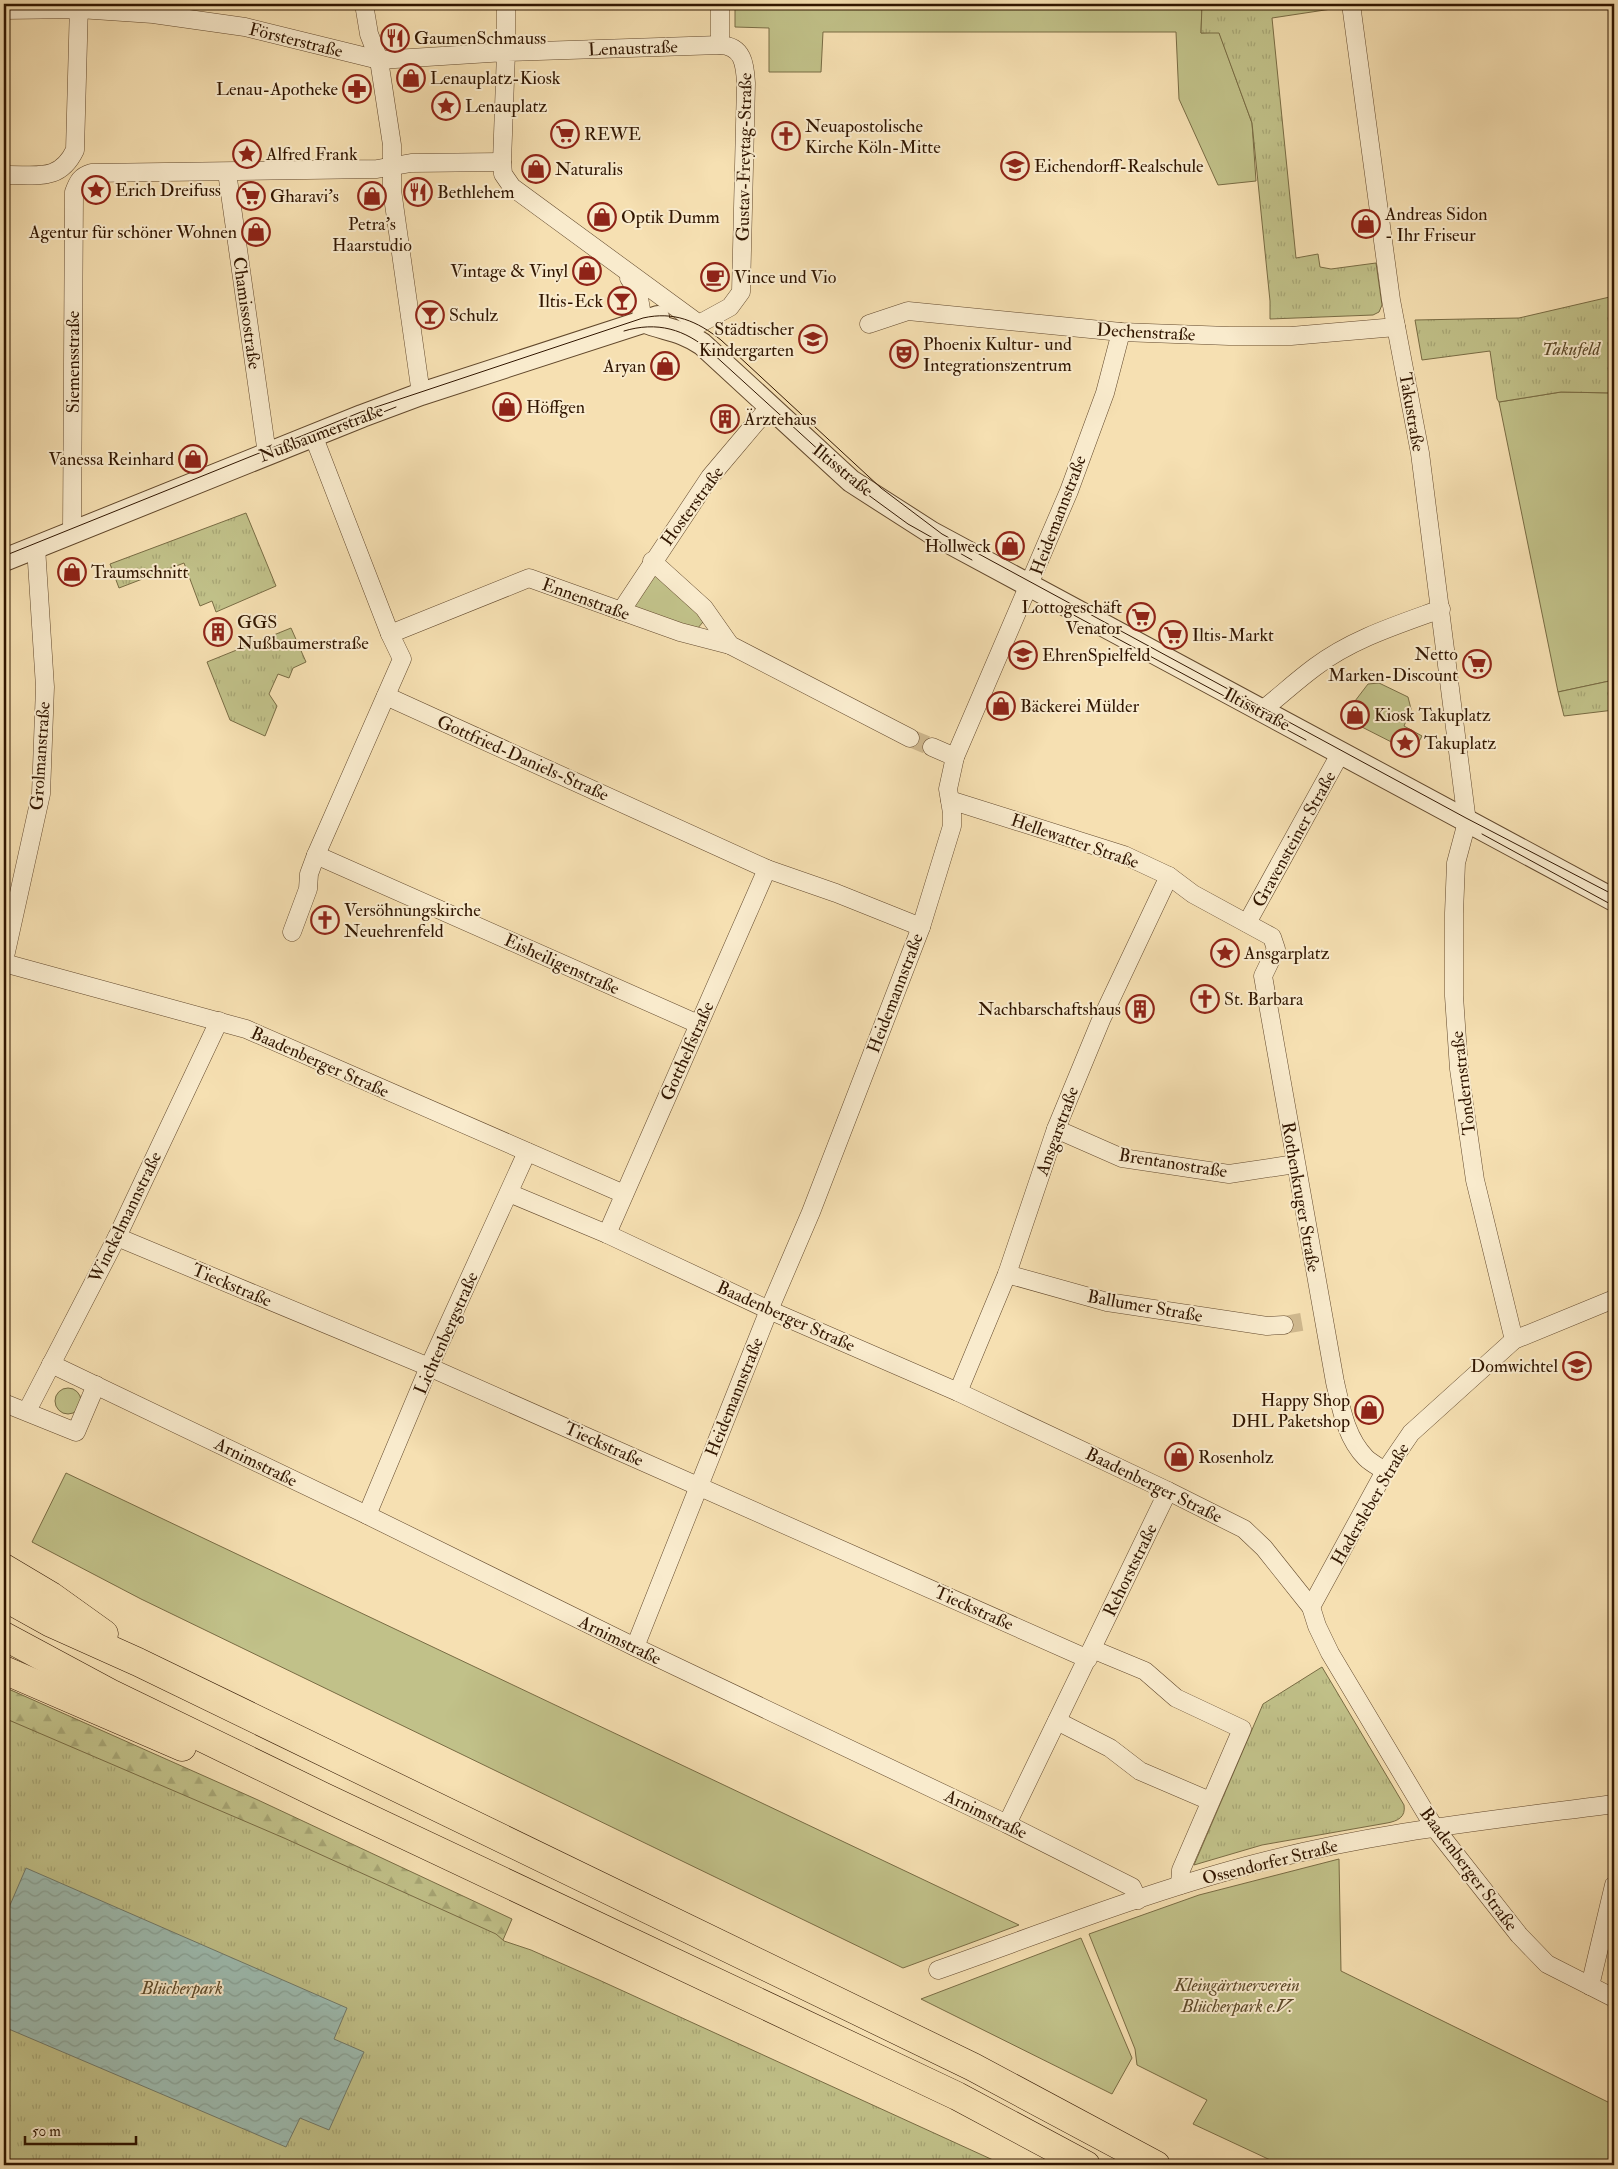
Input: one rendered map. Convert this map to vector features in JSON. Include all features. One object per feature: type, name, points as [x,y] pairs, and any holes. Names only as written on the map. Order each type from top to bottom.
[{"type":"highway","points":[[4,1568],[51,1596],[110,1638],[138,1662]]},
{"type":"highway","points":[[4,1596],[51,1623],[138,1662],[973,2067],[1156,2165]]},
{"type":"highway","points":[[4,1636],[110,1693],[322,1796],[957,2096],[1086,2165]]},
{"type":"highway","points":[[4,1670],[282,1788],[322,1796]]},
{"type":"street","points":[[364,4],[369,34],[379,60],[392,145],[392,190],[421,394]]},
{"type":"street","points":[[227,172],[377,169],[411,163],[502,162],[506,4]]},
{"type":"street","points":[[720,4],[720,45]]},
{"type":"street","name":"Takustraße","points":[[1351,4],[1396,327],[1420,452],[1467,822]]},
{"type":"street","points":[[4,175],[54,174],[69,163],[76,150],[79,6]]},
{"type":"street","name":"Försterstraße","points":[[4,10],[79,6],[153,9],[245,27],[379,60]]},
{"type":"street","name":"Lenaustraße","points":[[506,52],[720,45]]},
{"type":"street","name":"Gustav-Freytag-Straße","points":[[699,324],[730,307],[741,292],[746,72],[745,62],[741,54],[729,45],[720,45]]},
{"type":"street","points":[[379,60],[506,52]]},
{"type":"street","name":"Iltisstraße","points":[[502,162],[503,174],[512,187],[624,271],[722,340],[861,471],[902,514]]},
{"type":"street","name":"Siemensstraße","points":[[72,533],[74,192],[79,179],[91,172],[227,172]]},
{"type":"street","name":"Chamissostraße","points":[[227,172],[267,454]]},
{"type":"street","name":"Iltisstraße","points":[[624,271],[638,292],[644,321]]},
{"type":"street","name":"Dechenstraße","points":[[869,324],[908,311],[1121,332],[1291,336],[1396,327]]},
{"type":"street","name":"Iltisstraße","points":[[644,321],[670,315],[699,324]]},
{"type":"street","name":"Iltisstraße","points":[[644,321],[655,326],[673,328],[693,338],[851,481],[932,533],[1029,588],[1614,900]]},
{"type":"street","name":"Nußbaumerstraße","points":[[4,560],[313,435],[421,394],[644,321]]},
{"type":"street","name":"Heidemannstraße","points":[[635,1647],[698,1485],[811,1212],[921,927],[952,826],[948,789],[955,757],[1069,491],[1105,393],[1121,332]]},
{"type":"street","name":"Hosterstraße","points":[[621,611],[652,561],[710,477],[770,406]]},
{"type":"street","points":[[292,932],[308,888],[309,874],[316,855],[402,659],[390,634],[313,435]]},
{"type":"street","name":"Grolmanstraße","points":[[4,962],[41,794],[45,687],[36,547]]},
{"type":"street","name":"Ennenstraße","points":[[652,561],[704,608],[730,645]]},
{"type":"street","name":"Ennenstraße","points":[[390,634],[529,578],[680,632],[730,645],[910,738]]},
{"type":"street","points":[[1261,711],[1315,666],[1347,646],[1383,630],[1441,609]]},
{"type":"street","name":"Gottfried-Daniels-Straße","points":[[386,696],[767,869],[836,893],[921,927]]},
{"type":"street","points":[[932,747],[955,757]]},
{"type":"street","name":"Gravensteiner Straße","points":[[1247,923],[1340,754]]},
{"type":"street","name":"Hellewatter Straße","points":[[950,800],[1124,854],[1169,876],[1193,894],[1247,923]]},
{"type":"street","name":"Tondernstraße","points":[[1467,822],[1456,863],[1454,913],[1454,996],[1459,1069],[1475,1180],[1514,1340]]},
{"type":"street","name":"Eisheiligenstraße","points":[[316,855],[698,1024]]},
{"type":"street","name":"Gotthelfstraße","points":[[607,1234],[767,869]]},
{"type":"street","name":"Ansgarstraße","points":[[958,1392],[1007,1274],[1056,1129],[1101,1020],[1169,876]]},
{"type":"street","name":"Rothenkruger Straße","points":[[1247,923],[1272,937],[1276,949],[1263,976],[1295,1164],[1315,1320],[1345,1424],[1354,1443],[1366,1459],[1385,1471]]},
{"type":"street","name":"Baadenberger Straße","points":[[4,962],[246,1029],[624,1194]]},
{"type":"street","name":"Winckelmannstraße","points":[[27,1411],[117,1237],[219,1021]]},
{"type":"street","name":"Brentanostraße","points":[[1056,1129],[1122,1158],[1219,1173],[1229,1174],[1295,1164]]},
{"type":"street","name":"Lichtenbergstraße","points":[[367,1515],[429,1367],[527,1152]]},
{"type":"street","name":"Baadenberger Straße","points":[[509,1193],[607,1234],[769,1310],[958,1392],[1168,1490],[1244,1529],[1264,1548],[1311,1607],[1317,1626],[1330,1652],[1434,1827],[1519,1934],[1548,1964],[1614,1998]]},
{"type":"street","name":"Tieckstraße","points":[[117,1237],[429,1367],[1090,1654]]},
{"type":"street","name":"Ballumer Straße","points":[[1007,1274],[1108,1302],[1267,1326],[1284,1325]]},
{"type":"street","name":"Hadersleber Straße","points":[[1311,1607],[1385,1471],[1411,1433],[1514,1340],[1614,1299]]},
{"type":"street","name":"Arnimstraße","points":[[51,1364],[367,1515],[635,1647],[1007,1824],[1132,1887],[1138,1900]]},
{"type":"street","points":[[4,1403],[76,1432],[96,1385]]},
{"type":"street","name":"Rehorststraße","points":[[1007,1824],[1168,1490]]},
{"type":"street","points":[[1090,1654],[1145,1671],[1176,1698],[1242,1729],[1181,1870],[1180,1885]]},
{"type":"street","points":[[1057,1721],[1110,1748],[1140,1771],[1210,1801]]},
{"type":"street","name":"Ossendorfer Straße","points":[[938,1970],[1180,1885],[1312,1850],[1434,1827],[1614,1804]]},
{"type":"street","points":[[1590,1986],[1614,1885]]},
{"type":"green space","points":[[735,4],[1202,4],[1201,33],[1219,32],[1252,123],[1256,181],[1218,185],[1179,99],[1176,32],[823,32],[821,72],[769,72],[769,28],[735,27]]},
{"type":"green space","points":[[1202,4],[1337,4],[1338,8],[1272,18],[1296,258],[1318,254],[1320,267],[1331,269],[1376,263],[1382,305],[1379,312],[1373,315],[1270,319],[1270,301],[1252,123],[1219,33],[1201,33]]},
{"type":"green space","name":"Takufeld","points":[[1614,296],[1614,393],[1561,392],[1499,402],[1490,351],[1422,360],[1415,320],[1519,318]]},
{"type":"green space","points":[[1561,392],[1614,393],[1614,680],[1558,692],[1499,402]]},
{"type":"green space","points":[[246,513],[276,586],[216,612],[212,601],[200,606],[184,563],[119,588],[110,564]]},
{"type":"green space","points":[[656,573],[701,610],[703,622],[697,629],[632,607]]},
{"type":"green space","points":[[291,628],[306,662],[293,668],[289,678],[278,674],[269,694],[277,706],[265,736],[230,720],[207,662]]},
{"type":"green space","points":[[1614,680],[1614,710],[1564,716],[1558,692]]},
{"type":"green space","points":[[1379,683],[1408,697],[1411,709],[1404,726],[1422,736],[1413,753],[1356,724],[1365,707],[1355,701],[1368,684]]},
{"type":"green space","points":[[68,1388],[77,1392],[81,1401],[77,1410],[68,1414],[59,1410],[55,1401],[59,1392]]},
{"type":"green space","points":[[66,1473],[1019,1925],[903,1968],[141,1599],[32,1542]]},
{"type":"green space","points":[[1322,1667],[1404,1805],[1404,1813],[1398,1820],[1391,1822],[1262,1845],[1194,1865],[1263,1704]]},
{"type":"green space","points":[[4,1687],[258,1800],[512,1919],[494,1961],[4,1733]]},
{"type":"green space","name":"Blücherpark","points":[[4,1718],[284,1838],[496,1934],[504,1941],[531,1950],[599,1980],[1004,2165],[4,2165]]},
{"type":"green space","name":"Kleingärtnerverein Blücherpark e.V.","points":[[1339,1859],[1341,1971],[1614,2105],[1614,2165],[1281,2165],[1193,2124],[1207,2100],[1137,2065],[1135,2049],[1089,1934],[1199,1895]]},
{"type":"green space","points":[[1081,1938],[1132,2058],[1112,2094],[921,1999]]},
{"type":"water","points":[[26,1868],[347,2008],[334,2039],[364,2052],[329,2130],[300,2118],[286,2147],[4,2027],[4,1919]]},
{"type":"tunnel","points":[[910,738],[932,747]]},
{"type":"tunnel","points":[[1284,1325],[1307,1321]]},
{"type":"tram line","points":[[4,556],[361,412],[643,318],[665,316],[685,319],[712,333],[721,340],[881,488],[942,534],[1466,818],[1614,895]]},
{"type":"tram line","points":[[624,331],[636,328],[659,327],[681,333],[701,344],[867,494],[908,524],[972,560]]},
{"type":"tram line","points":[[340,429],[396,407]]},
{"type":"tram line","points":[[1068,612],[1306,740]]},
{"type":"tram line","points":[[1482,834],[1614,906]]},
{"type":"place","name":"GaumenSchmauss","points":[[395,38]]},
{"type":"place","name":"Lenauplatz-Kiosk","points":[[411,78]]},
{"type":"place","name":"Lenau-Apotheke","points":[[357,89]]},
{"type":"place","name":"Lenauplatz","points":[[446,106]]},
{"type":"place","name":"REWE","points":[[565,134]]},
{"type":"place","name":"Neuapostolische Kirche Köln-Mitte","points":[[786,136]]},
{"type":"place","name":"Alfred Frank","points":[[247,154]]},
{"type":"place","name":"Eichendorff-Realschule","points":[[1015,166]]},
{"type":"place","name":"Naturalis","points":[[536,169]]},
{"type":"place","name":"Erich Dreifuss","points":[[96,190]]},
{"type":"place","name":"Bethlehem","points":[[418,192]]},
{"type":"place","name":"Gharavi's","points":[[251,196]]},
{"type":"place","name":"Petra's Haarstudio","points":[[372,196]]},
{"type":"place","name":"Optik Dumm","points":[[602,217]]},
{"type":"place","name":"Andreas Sidon - Ihr Friseur","points":[[1366,224]]},
{"type":"place","name":"Agentur für schöner Wohnen","points":[[256,232]]},
{"type":"place","name":"Vintage & Vinyl","points":[[587,271]]},
{"type":"place","name":"Vince und Vio","points":[[715,277]]},
{"type":"place","name":"Iltis-Eck","points":[[622,301]]},
{"type":"place","name":"Schulz","points":[[430,315]]},
{"type":"place","name":"Städtischer Kindergarten","points":[[813,339]]},
{"type":"place","name":"Phoenix Kultur- und Integrationszentrum","points":[[904,354]]},
{"type":"place","name":"Aryan","points":[[665,366]]},
{"type":"place","name":"Höffgen","points":[[507,407]]},
{"type":"place","name":"Ärztehaus","points":[[725,419]]},
{"type":"place","name":"Vanessa Reinhard","points":[[193,459]]},
{"type":"place","name":"Hollweck","points":[[1010,546]]},
{"type":"place","name":"Traumschnitt","points":[[72,572]]},
{"type":"place","name":"Lottogeschäft Venator","points":[[1141,617]]},
{"type":"place","name":"GGS Nußbaumerstraße","points":[[218,632]]},
{"type":"place","name":"Iltis-Markt","points":[[1173,635]]},
{"type":"place","name":"EhrenSpielfeld","points":[[1023,655]]},
{"type":"place","name":"Netto Marken-Discount","points":[[1477,664]]},
{"type":"place","name":"Bäckerei Mülder","points":[[1001,706]]},
{"type":"place","name":"Kiosk Takuplatz","points":[[1355,715]]},
{"type":"place","name":"Takuplatz","points":[[1405,743]]},
{"type":"place","name":"Versöhnungskirche Neuehrenfeld","points":[[325,920]]},
{"type":"place","name":"Ansgarplatz","points":[[1225,953]]},
{"type":"place","name":"St. Barbara","points":[[1205,999]]},
{"type":"place","name":"Nachbarschaftshaus","points":[[1140,1009]]},
{"type":"place","name":"Domwichtel","points":[[1577,1366]]},
{"type":"place","name":"Happy Shop DHL Paketshop","points":[[1369,1410]]},
{"type":"place","name":"Rosenholz","points":[[1179,1457]]}]
